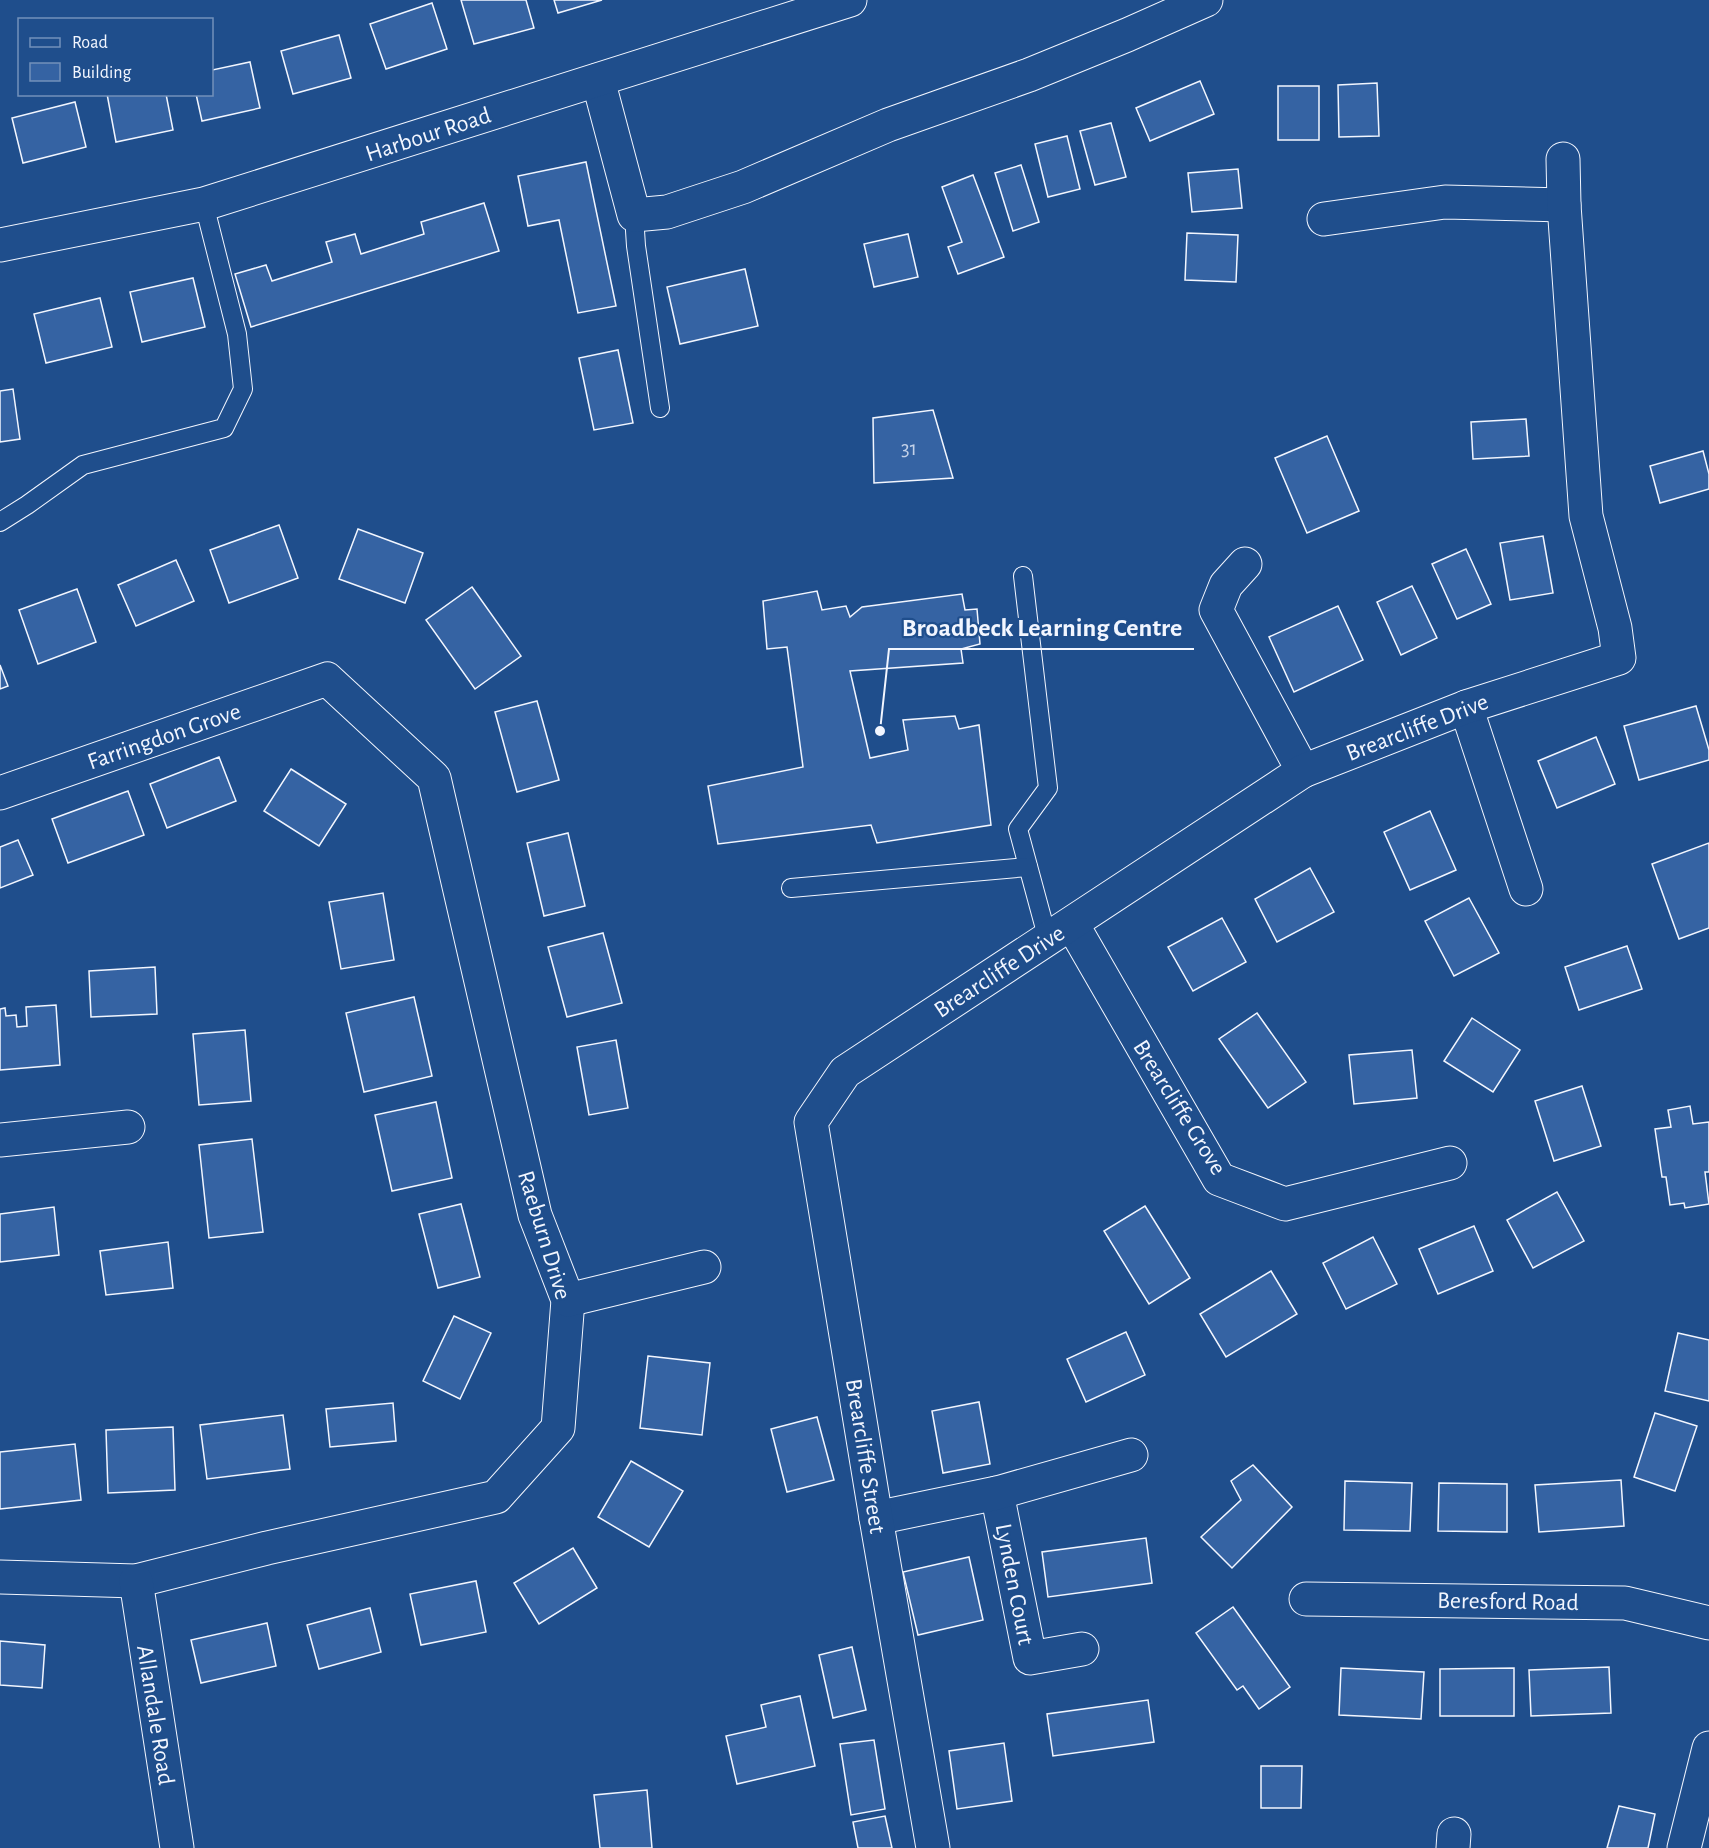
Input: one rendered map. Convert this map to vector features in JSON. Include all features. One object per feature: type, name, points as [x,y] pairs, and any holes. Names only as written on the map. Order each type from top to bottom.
[{"type":"street","name":"Harbour Road","points":[[0,245],[204,204],[850,0]]},
{"type":"street","points":[[598,80],[634,215],[667,212],[743,187],[888,125],[1029,75],[1206,0]]},
{"type":"street","name":"Brearcliffe Drive","points":[[845,1072],[1303,771],[1466,707],[1619,658],[1615,628],[1586,516],[1564,205],[1563,159]]},
{"type":"street","points":[[1324,219],[1445,202],[1564,205]]},
{"type":"street","points":[[1245,564],[1226,585],[1216,610],[1303,771]]},
{"type":"street","name":"Farringdon Grove","points":[[0,794],[327,679]]},
{"type":"street","name":"Raeburn Drive","points":[[0,1577],[136,1581],[267,1548],[496,1497],[558,1428],[568,1300],[535,1215],[434,778],[327,679]]},
{"type":"street","points":[[1466,707],[1526,890]]},
{"type":"street","name":"Brearcliffe Grove","points":[[1060,932],[1219,1179],[1286,1204],[1450,1163]]},
{"type":"street","name":"Brearcliffe Street","points":[[845,1072],[811,1122],[933,1848]]},
{"type":"street","points":[[0,1140],[128,1127]]},
{"type":"street","points":[[568,1300],[704,1267]]},
{"type":"street","name":"Lynden Court","points":[[876,1518],[997,1493],[1131,1455]]},
{"type":"street","name":"Lynden Court","points":[[997,1493],[1030,1658],[1082,1649]]},
{"type":"street","name":"Allandale Road","points":[[136,1581],[177,1848]]},
{"type":"street","name":"Beresford Road","points":[[1306,1599],[1625,1603],[1709,1623]]},
{"type":"street","points":[[1684,1848],[1709,1748]]},
{"type":"lane","points":[[0,522],[83,465],[224,428],[243,389],[237,334],[204,204]]},
{"type":"lane","points":[[634,215],[636,246],[660,408]]},
{"type":"lane","points":[[1023,576],[1048,788],[1018,829],[1028,867],[1060,932]]},
{"type":"lane","points":[[791,888],[1028,867]]},
{"type":"building","points":[[461,0],[526,0],[534,28],[474,44]]},
{"type":"building","points":[[554,0],[602,0],[558,13]]},
{"type":"building","points":[[432,3],[447,49],[386,69],[370,24]]},
{"type":"building","points":[[339,35],[351,78],[293,94],[281,51]]},
{"type":"building","points":[[250,62],[260,108],[202,121],[196,96],[213,96],[213,70]]},
{"type":"building","points":[[1200,81],[1214,114],[1150,141],[1136,108]]},
{"type":"building","points":[[1377,83],[1379,136],[1339,137],[1338,85]]},
{"type":"building","points":[[1278,86],[1319,86],[1319,140],[1278,140]]},
{"type":"building","points":[[107,96],[166,96],[173,130],[116,142]]},
{"type":"building","points":[[75,102],[86,147],[23,163],[12,118]]},
{"type":"building","points":[[1111,123],[1126,177],[1095,185],[1080,131]]},
{"type":"building","points":[[1067,136],[1080,189],[1048,197],[1035,144]]},
{"type":"building","points":[[586,162],[616,306],[578,313],[559,220],[528,226],[518,176]]},
{"type":"building","points":[[1021,165],[1039,222],[1013,231],[995,173]]},
{"type":"building","points":[[1238,169],[1242,208],[1192,212],[1188,173]]},
{"type":"building","points":[[973,175],[1004,257],[958,274],[948,247],[962,242],[942,187]]},
{"type":"building","points":[[484,203],[499,251],[251,327],[235,274],[266,265],[272,281],[332,262],[326,242],[355,234],[361,254],[424,234],[421,222]]},
{"type":"building","points":[[1187,233],[1238,235],[1236,282],[1185,280]]},
{"type":"building","points":[[908,234],[918,277],[874,287],[864,244]]},
{"type":"building","points":[[745,269],[758,326],[680,344],[667,287]]},
{"type":"building","points":[[193,278],[205,327],[142,342],[130,292]]},
{"type":"building","points":[[100,298],[112,347],[46,363],[34,314]]},
{"type":"building","points":[[618,350],[633,423],[594,430],[579,358]]},
{"type":"building","points":[[13,389],[20,439],[0,442],[0,391]]},
{"type":"building","points":[[933,410],[953,478],[874,483],[873,418]]},
{"type":"building","points":[[1526,419],[1529,456],[1473,459],[1471,422]]},
{"type":"building","points":[[1327,436],[1359,511],[1307,533],[1275,458]]},
{"type":"building","points":[[1703,451],[1709,474],[1709,489],[1660,503],[1650,466]]},
{"type":"building","points":[[279,525],[298,578],[229,603],[210,550]]},
{"type":"building","points":[[358,529],[423,553],[405,603],[339,579]]},
{"type":"building","points":[[1543,536],[1553,593],[1510,600],[1500,543]]},
{"type":"building","points":[[1466,549],[1491,604],[1457,619],[1432,564]]},
{"type":"building","points":[[176,560],[194,601],[136,626],[118,585]]},
{"type":"building","points":[[1412,586],[1437,638],[1401,655],[1377,602]]},
{"type":"building","points":[[472,587],[521,656],[475,689],[426,620]]},
{"type":"building","points":[[77,589],[96,642],[38,664],[19,610]]},
{"type":"building","points":[[817,591],[822,610],[846,606],[850,617],[862,607],[962,594],[965,610],[977,609],[980,644],[961,649],[963,663],[850,671],[870,758],[908,750],[903,720],[955,716],[959,729],[979,725],[991,825],[877,843],[871,825],[718,844],[708,786],[803,767],[787,647],[767,649],[763,601]]},
{"type":"building","points":[[1338,606],[1363,660],[1294,692],[1269,637]]},
{"type":"building","points":[[0,665],[8,686],[0,689]]},
{"type":"building","points":[[537,701],[559,780],[517,792],[495,712]]},
{"type":"building","points":[[1696,706],[1709,750],[1709,760],[1639,780],[1624,726]]},
{"type":"building","points":[[1596,737],[1615,784],[1557,808],[1538,761]]},
{"type":"building","points":[[219,757],[236,801],[167,828],[150,784]]},
{"type":"building","points":[[291,769],[346,804],[319,846],[264,811]]},
{"type":"building","points":[[128,791],[144,835],[68,863],[52,819]]},
{"type":"building","points":[[1430,811],[1456,870],[1410,890],[1384,832]]},
{"type":"building","points":[[568,833],[585,906],[544,916],[527,843]]},
{"type":"building","points":[[18,840],[33,875],[0,888],[0,847]]},
{"type":"building","points":[[1709,843],[1709,928],[1679,939],[1652,864]]},
{"type":"building","points":[[1310,868],[1334,912],[1277,942],[1255,899]]},
{"type":"building","points":[[383,893],[394,960],[341,969],[329,902]]},
{"type":"building","points":[[1469,898],[1499,953],[1454,976],[1425,921]]},
{"type":"building","points":[[1222,918],[1246,962],[1193,991],[1168,947]]},
{"type":"building","points":[[603,933],[622,1003],[567,1017],[548,947]]},
{"type":"building","points":[[1627,946],[1642,989],[1579,1010],[1565,967]]},
{"type":"building","points":[[155,967],[157,1014],[91,1017],[89,971]]},
{"type":"building","points":[[414,997],[432,1076],[364,1092],[346,1013]]},
{"type":"building","points":[[56,1005],[60,1065],[0,1070],[0,1009],[5,1008],[6,1016],[16,1015],[17,1027],[27,1026],[26,1007]]},
{"type":"building","points":[[1257,1013],[1306,1082],[1268,1108],[1219,1039]]},
{"type":"building","points":[[1472,1018],[1520,1050],[1493,1092],[1444,1061]]},
{"type":"building","points":[[245,1030],[251,1101],[199,1105],[193,1034]]},
{"type":"building","points":[[616,1040],[628,1108],[589,1115],[577,1047]]},
{"type":"building","points":[[1412,1050],[1417,1098],[1354,1104],[1349,1055]]},
{"type":"building","points":[[1582,1086],[1601,1146],[1554,1161],[1535,1101]]},
{"type":"building","points":[[436,1102],[452,1178],[392,1191],[375,1115]]},
{"type":"building","points":[[1690,1106],[1693,1124],[1709,1122],[1709,1172],[1705,1172],[1709,1204],[1685,1208],[1684,1203],[1670,1205],[1666,1177],[1662,1177],[1655,1129],[1671,1127],[1668,1110]]},
{"type":"building","points":[[252,1139],[263,1232],[209,1238],[199,1145]]},
{"type":"building","points":[[1557,1192],[1584,1241],[1533,1268],[1507,1220]]},
{"type":"building","points":[[461,1204],[480,1277],[438,1288],[419,1214]]},
{"type":"building","points":[[1145,1206],[1190,1278],[1149,1304],[1104,1231]]},
{"type":"building","points":[[54,1207],[59,1255],[0,1262],[0,1214]]},
{"type":"building","points":[[1474,1226],[1493,1271],[1438,1294],[1419,1249]]},
{"type":"building","points":[[1373,1237],[1397,1284],[1346,1309],[1323,1263]]},
{"type":"building","points":[[168,1242],[173,1288],[106,1295],[100,1251]]},
{"type":"building","points":[[1271,1271],[1297,1314],[1226,1357],[1200,1314]]},
{"type":"building","points":[[454,1316],[491,1333],[460,1399],[423,1381]]},
{"type":"building","points":[[1126,1332],[1145,1375],[1086,1402],[1067,1359]]},
{"type":"building","points":[[1678,1333],[1709,1340],[1709,1401],[1665,1391]]},
{"type":"building","points":[[648,1356],[710,1363],[702,1435],[640,1428]]},
{"type":"building","points":[[979,1402],[990,1464],[943,1473],[932,1411]]},
{"type":"building","points":[[393,1403],[396,1441],[330,1447],[326,1409]]},
{"type":"building","points":[[1655,1413],[1697,1426],[1675,1491],[1634,1477]]},
{"type":"building","points":[[283,1415],[290,1469],[207,1479],[200,1425]]},
{"type":"building","points":[[817,1417],[834,1480],[787,1492],[771,1429]]},
{"type":"building","points":[[173,1427],[175,1490],[108,1493],[106,1430]]},
{"type":"building","points":[[75,1444],[81,1500],[0,1509],[0,1452]]},
{"type":"building","points":[[631,1461],[683,1491],[649,1547],[598,1517]]},
{"type":"building","points":[[1253,1465],[1292,1507],[1232,1568],[1201,1537],[1241,1500],[1231,1481]]},
{"type":"building","points":[[1621,1480],[1624,1526],[1539,1532],[1535,1485]]},
{"type":"building","points":[[1345,1481],[1412,1483],[1410,1531],[1344,1530]]},
{"type":"building","points":[[1439,1483],[1507,1484],[1507,1532],[1438,1531]]},
{"type":"building","points":[[1146,1538],[1152,1583],[1048,1597],[1042,1552]]},
{"type":"building","points":[[573,1548],[597,1588],[539,1624],[514,1583]]},
{"type":"building","points":[[969,1557],[983,1620],[918,1635],[903,1572]]},
{"type":"building","points":[[476,1581],[486,1632],[421,1645],[410,1594]]},
{"type":"building","points":[[1233,1607],[1290,1687],[1259,1709],[1243,1686],[1237,1690],[1196,1633]]},
{"type":"building","points":[[370,1608],[381,1652],[319,1669],[307,1625]]},
{"type":"building","points":[[267,1623],[276,1666],[201,1683],[191,1640]]},
{"type":"building","points":[[0,1641],[45,1645],[42,1688],[0,1685]]},
{"type":"building","points":[[852,1647],[866,1710],[833,1718],[819,1655]]},
{"type":"building","points":[[1609,1667],[1611,1713],[1531,1716],[1529,1670]]},
{"type":"building","points":[[1341,1668],[1424,1672],[1421,1719],[1339,1715]]},
{"type":"building","points":[[1514,1668],[1514,1716],[1440,1716],[1440,1669]]},
{"type":"building","points":[[800,1696],[815,1766],[737,1784],[726,1736],[766,1727],[761,1705]]},
{"type":"building","points":[[1148,1700],[1154,1742],[1053,1756],[1047,1714]]},
{"type":"building","points":[[874,1740],[885,1809],[851,1815],[840,1744]]},
{"type":"building","points":[[1004,1743],[1012,1801],[957,1809],[949,1751]]},
{"type":"building","points":[[1261,1766],[1302,1766],[1301,1808],[1261,1808]]},
{"type":"building","points":[[647,1790],[652,1848],[600,1848],[594,1795]]},
{"type":"building","points":[[1619,1806],[1655,1814],[1648,1848],[1607,1848]]},
{"type":"building","points":[[885,1816],[892,1848],[858,1848],[853,1822]]},
{"type":"place","name":"Broadbeck Learning Centre","points":[[880,731]]}]
